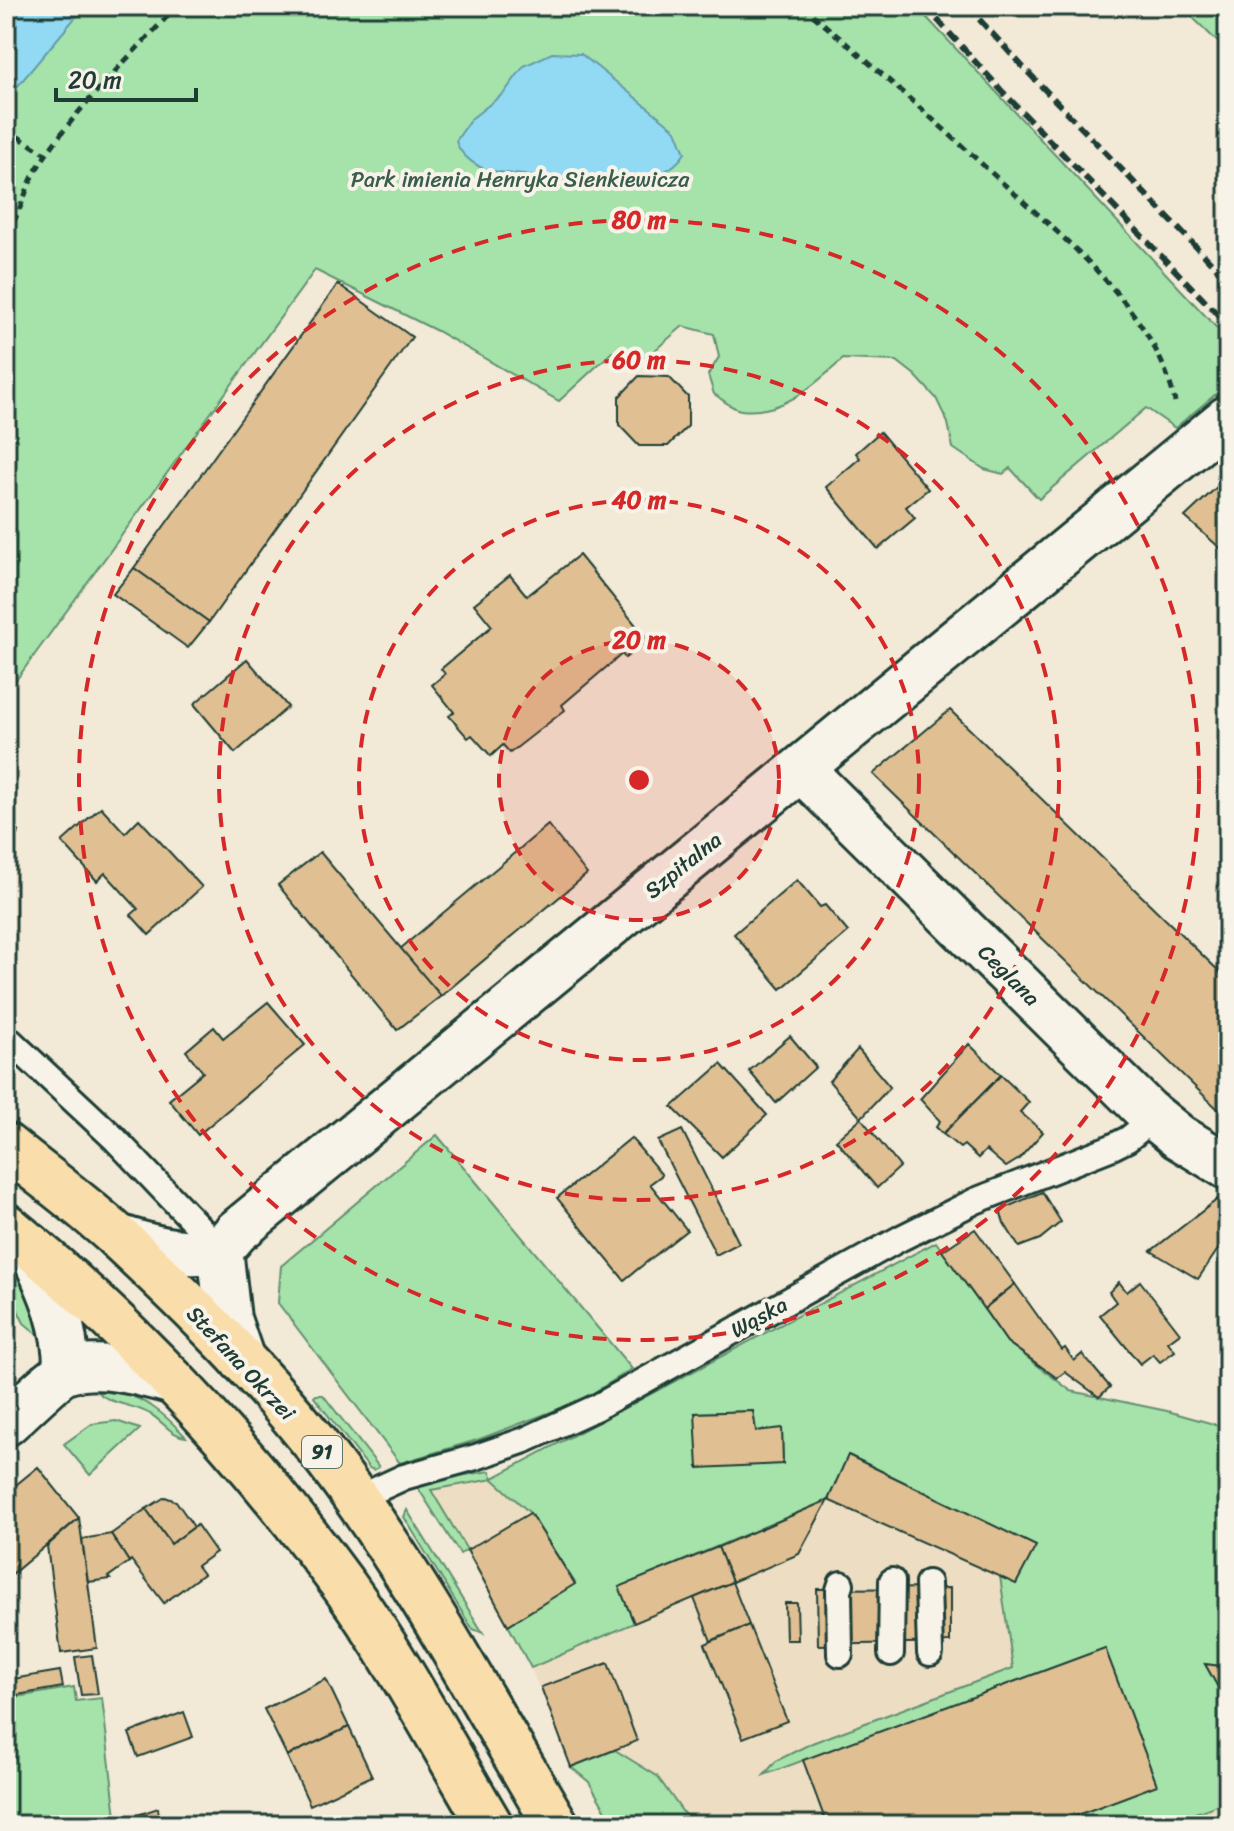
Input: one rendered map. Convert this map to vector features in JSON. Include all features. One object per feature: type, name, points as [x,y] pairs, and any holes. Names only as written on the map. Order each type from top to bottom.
[{"type":"main road","name":"Stefana Okrzei","points":[[6,1146],[118,1237],[242,1360],[326,1457],[424,1604],[556,1825]]},
{"type":"main road","points":[[18,1236],[174,1382],[291,1517],[346,1589],[490,1825]]},
{"type":"street","name":"Szpitalna","points":[[220,1249],[261,1212],[1228,418]]},
{"type":"street","name":"Ceglana","points":[[801,769],[1154,1118],[1228,1167]]},
{"type":"street","points":[[18,1236],[59,1314],[66,1371]]},
{"type":"street","points":[[118,1237],[166,1249],[220,1249],[228,1319],[242,1360]]},
{"type":"street","points":[[6,1423],[66,1371],[105,1368],[174,1382]]},
{"type":"lane","points":[[6,1037],[114,1138],[220,1249]]},
{"type":"lane","name":"Wąska","points":[[356,1499],[404,1477],[525,1440],[597,1407],[901,1238],[975,1201],[1112,1147],[1128,1139],[1154,1118]]},
{"type":"lane","points":[[891,1653],[892,1581]]},
{"type":"lane","points":[[928,1583],[930,1653]]},
{"type":"lane","points":[[840,1654],[841,1584]]},
{"type":"path","points":[[6,234],[15,222],[26,188],[73,120],[177,6]]},
{"type":"path","points":[[802,6],[904,91],[1091,264],[1149,335],[1175,401],[1170,410]]},
{"type":"path","points":[[7,129],[47,155]]},
{"type":"shaded area","points":[[493,1479],[530,1513],[467,1550],[430,1490]]},
{"type":"shaded area","points":[[828,1500],[1016,1584],[1228,1667],[1228,1825],[614,1825],[589,1782],[571,1767],[531,1668],[799,1554]]},
{"type":"green space","name":"Park imienia Henryka Sienkiewicza","points":[[6,6],[916,6],[1228,340],[1228,384],[1175,428],[1146,408],[1039,499],[1010,468],[1003,474],[984,469],[953,448],[948,423],[936,398],[897,361],[843,359],[809,388],[784,403],[771,408],[741,410],[714,394],[708,375],[719,357],[714,334],[683,326],[647,357],[612,352],[559,401],[437,331],[315,270],[6,694]]},
{"type":"green space","points":[[1181,6],[1228,6],[1228,52]]},
{"type":"green space","points":[[437,1135],[632,1369],[580,1401],[477,1440],[400,1463],[278,1303],[281,1266]]},
{"type":"green space","points":[[936,1242],[1007,1342],[1071,1391],[1167,1411],[1228,1428],[1228,1667],[1205,1664],[1228,1705],[1228,1801],[1163,1825],[1051,1825],[1157,1785],[1105,1648],[764,1775],[776,1761],[812,1743],[1013,1668],[1000,1576],[1016,1584],[1035,1546],[849,1455],[828,1500],[620,1587],[634,1623],[531,1668],[508,1625],[575,1583],[530,1513],[493,1479],[431,1490],[467,1550],[460,1554],[418,1488],[427,1481],[490,1471],[493,1478]],"holes":[[[753,1411],[756,1431],[782,1429],[783,1464],[696,1413]]]},
{"type":"green space","points":[[6,1265],[25,1288],[38,1335],[24,1323],[6,1286]]},
{"type":"green space","points":[[97,1392],[124,1394],[147,1403],[186,1437],[176,1434],[150,1414],[109,1400]]},
{"type":"green space","points":[[323,1395],[379,1467],[374,1470],[369,1468],[314,1397]]},
{"type":"green space","points":[[116,1421],[140,1429],[90,1475],[64,1444],[92,1424]]},
{"type":"green space","points":[[407,1510],[483,1633],[473,1629],[468,1622],[404,1517]]},
{"type":"green space","points":[[74,1687],[76,1701],[102,1698],[117,1825],[6,1825],[6,1699]]},
{"type":"green space","points":[[615,1750],[657,1776],[692,1825],[614,1825],[589,1782],[571,1767]]},
{"type":"water","points":[[6,6],[85,6],[6,100]]},
{"type":"water","points":[[552,53],[581,54],[676,130],[685,153],[672,167],[654,176],[610,183],[563,181],[495,172],[472,162],[462,153],[456,141],[471,119],[504,93],[524,66]]},
{"type":"building","points":[[338,284],[412,337],[209,622],[134,568]]},
{"type":"building","points":[[639,376],[669,377],[688,397],[688,426],[668,446],[639,446],[619,425],[619,397]]},
{"type":"building","points":[[880,432],[928,489],[906,507],[915,518],[878,549],[826,487],[860,458],[856,453]]},
{"type":"building","points":[[1218,486],[1228,496],[1228,555],[1185,517]]},
{"type":"building","points":[[579,555],[648,640],[625,658],[622,654],[562,705],[565,710],[510,753],[503,745],[491,756],[472,735],[468,738],[449,716],[454,712],[432,685],[445,674],[441,669],[492,626],[474,604],[510,575],[527,596]]},
{"type":"building","points":[[134,568],[209,622],[188,648],[113,594]]},
{"type":"building","points":[[247,659],[288,707],[235,753],[194,704]]},
{"type":"building","points":[[950,710],[1228,980],[1228,1119],[873,774]]},
{"type":"building","points":[[101,807],[125,833],[139,819],[202,887],[149,935],[131,915],[138,909],[105,873],[97,881],[62,842]]},
{"type":"building","points":[[6,822],[19,832],[6,849]]},
{"type":"building","points":[[548,825],[587,874],[441,996],[400,949]]},
{"type":"building","points":[[320,852],[441,996],[397,1030],[278,885]]},
{"type":"building","points":[[797,880],[820,907],[825,905],[848,932],[781,989],[734,934]]},
{"type":"building","points":[[268,1002],[305,1045],[198,1135],[169,1100],[203,1072],[186,1051],[214,1027],[223,1038]]},
{"type":"building","points":[[790,1036],[816,1067],[776,1103],[749,1071]]},
{"type":"building","points":[[969,1044],[1001,1075],[943,1134],[936,1127],[940,1121],[920,1099]]},
{"type":"building","points":[[858,1049],[890,1087],[861,1118],[829,1081]]},
{"type":"building","points":[[721,1064],[767,1115],[722,1157],[672,1107]]},
{"type":"building","points":[[1001,1075],[1029,1102],[1020,1112],[1043,1132],[1019,1159],[1006,1167],[986,1150],[978,1158],[964,1145],[960,1148],[943,1134]]},
{"type":"building","points":[[861,1118],[900,1167],[877,1188],[836,1140]]},
{"type":"building","points":[[682,1130],[739,1243],[716,1255],[658,1141]]},
{"type":"building","points":[[631,1138],[662,1175],[650,1184],[687,1230],[624,1280],[557,1198]]},
{"type":"building","points":[[1042,1192],[1061,1222],[1040,1239],[1019,1247],[1000,1210]]},
{"type":"building","points":[[1218,1199],[1228,1211],[1228,1225],[1217,1234],[1225,1239],[1198,1279],[1151,1251]]},
{"type":"building","points":[[975,1229],[1015,1284],[984,1309],[942,1251]]},
{"type":"building","points":[[1140,1281],[1180,1333],[1168,1342],[1175,1351],[1160,1362],[1153,1354],[1140,1364],[1100,1315],[1116,1302],[1109,1292],[1119,1282],[1127,1292]]},
{"type":"building","points":[[1015,1284],[1062,1350],[1065,1348],[1074,1361],[1082,1354],[1110,1387],[1099,1397],[1065,1372],[1057,1378],[1007,1342],[984,1309]]},
{"type":"building","points":[[753,1411],[756,1431],[782,1428],[783,1464],[698,1468],[695,1413]]},
{"type":"building","points":[[848,1455],[1036,1546],[1016,1584],[828,1500]]},
{"type":"building","points":[[38,1467],[79,1518],[6,1579],[6,1493]]},
{"type":"building","points":[[165,1497],[176,1501],[194,1527],[171,1544],[146,1509]]},
{"type":"building","points":[[828,1500],[799,1554],[732,1582],[718,1547]]},
{"type":"building","points":[[146,1509],[171,1544],[197,1525],[216,1552],[197,1566],[203,1574],[164,1603],[131,1560],[129,1562],[111,1534]]},
{"type":"building","points":[[530,1513],[575,1584],[508,1625],[467,1550]]},
{"type":"building","points":[[79,1518],[97,1648],[61,1653],[47,1546]]},
{"type":"building","points":[[111,1534],[129,1562],[108,1577],[110,1579],[88,1582],[82,1539]]},
{"type":"building","points":[[718,1547],[732,1582],[634,1623],[619,1587]]},
{"type":"building","points":[[732,1582],[749,1625],[711,1641],[694,1598]]},
{"type":"building","points":[[950,1588],[950,1642],[818,1645],[817,1589]]},
{"type":"building","points":[[785,1603],[797,1603],[798,1640],[786,1640]]},
{"type":"building","points":[[749,1625],[787,1721],[743,1738],[705,1644]]},
{"type":"building","points":[[1105,1648],[1157,1785],[1051,1825],[827,1825],[803,1760]]},
{"type":"building","points":[[92,1655],[98,1694],[81,1695],[75,1657]]},
{"type":"building","points":[[608,1663],[637,1741],[571,1767],[541,1687]]},
{"type":"building","points":[[1205,1664],[1228,1667],[1228,1705]]},
{"type":"building","points":[[60,1671],[63,1687],[6,1697],[6,1680]]},
{"type":"building","points":[[326,1679],[349,1727],[287,1756],[264,1709]]},
{"type":"building","points":[[184,1712],[193,1737],[138,1757],[129,1733]]},
{"type":"building","points":[[349,1727],[372,1776],[310,1805],[287,1756]]},
{"type":"building","points":[[158,1808],[160,1825],[117,1825],[117,1822]]},
{"type":"railway","points":[[925,6],[1001,90],[1228,325]]},
{"type":"railway","points":[[967,6],[1228,280]]},
{"type":"railway","points":[[1014,6],[1024,17]]}]
